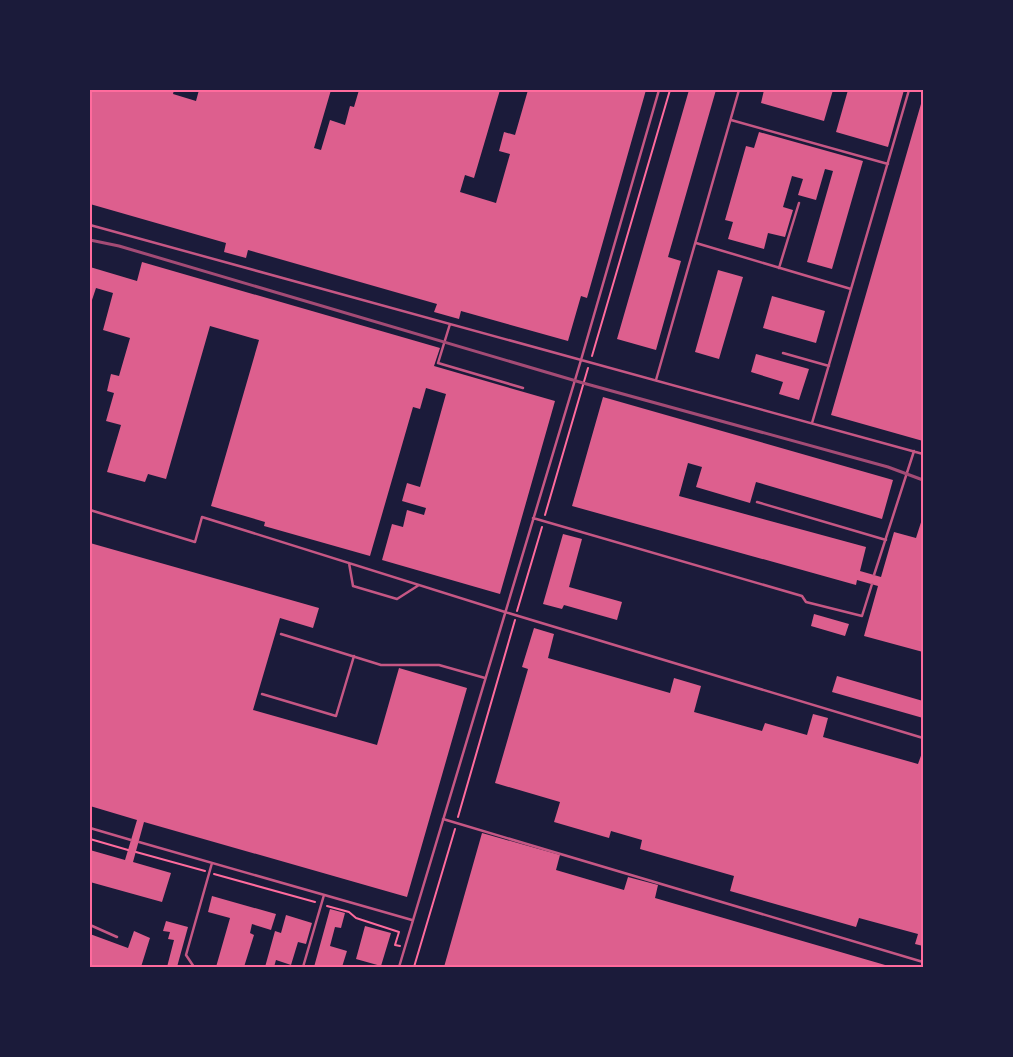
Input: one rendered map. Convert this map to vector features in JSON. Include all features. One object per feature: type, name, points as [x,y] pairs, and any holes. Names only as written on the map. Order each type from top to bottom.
[{"type":"lane","points":[[399,967],[581,360],[659,90]]},
{"type":"lane","points":[[656,380],[739,90]]},
{"type":"lane","points":[[812,423],[910,90]]},
{"type":"lane","points":[[731,120],[888,164]]},
{"type":"lane","points":[[779,268],[799,203]]},
{"type":"lane","points":[[90,225],[923,454]]},
{"type":"lane","points":[[696,243],[851,289]]},
{"type":"lane","points":[[450,324],[438,363],[523,388]]},
{"type":"lane","points":[[783,354],[829,366]]},
{"type":"lane","points":[[874,575],[914,451]]},
{"type":"lane","points":[[757,502],[886,540]]},
{"type":"lane","points":[[90,510],[195,542],[202,517],[505,612],[923,738]]},
{"type":"lane","points":[[533,518],[802,596],[806,602],[862,616],[872,584]]},
{"type":"lane","points":[[349,563],[353,586],[397,599],[419,585]]},
{"type":"lane","points":[[281,634],[381,665],[439,665],[485,678]]},
{"type":"lane","points":[[262,694],[336,716],[354,656]]},
{"type":"lane","points":[[443,819],[923,962]]},
{"type":"lane","points":[[90,828],[131,840]]},
{"type":"lane","points":[[139,842],[412,920]]},
{"type":"lane","points":[[194,967],[186,955],[212,863]]},
{"type":"lane","points":[[303,967],[324,895]]},
{"type":"lane","points":[[90,925],[117,937]]},
{"type":"path","points":[[414,967],[670,90]]},
{"type":"path","points":[[516,615],[521,623]]},
{"type":"path","points":[[90,840],[128,850]]},
{"type":"path","points":[[136,852],[349,912],[356,918],[399,932],[395,945],[418,952]]},
{"type":"building","points":[[90,90],[174,90],[173,94],[196,101],[199,90],[331,90],[314,148],[321,150],[330,120],[345,125],[350,106],[354,107],[359,90],[500,90],[474,178],[465,175],[460,192],[496,203],[510,154],[499,151],[504,132],[515,135],[528,90],[646,90],[587,298],[581,296],[568,341],[461,311],[459,319],[434,312],[437,304],[248,250],[246,258],[224,252],[226,243],[90,204]]},
{"type":"building","points":[[689,90],[716,90],[668,257],[681,261],[656,350],[617,339]]},
{"type":"building","points":[[764,90],[833,90],[824,121],[761,103]]},
{"type":"building","points":[[848,90],[904,90],[888,147],[836,132]]},
{"type":"building","points":[[923,97],[923,441],[831,415]]},
{"type":"building","points":[[759,132],[863,161],[832,269],[807,262],[833,171],[825,169],[816,200],[798,195],[803,179],[792,176],[783,207],[793,210],[785,237],[768,233],[764,249],[728,239],[733,222],[725,220],[746,146],[754,148]]},
{"type":"building","points":[[142,262],[440,348],[434,366],[555,401],[500,594],[382,560],[392,524],[403,527],[407,510],[424,515],[426,508],[402,501],[407,483],[420,487],[446,394],[426,388],[420,409],[413,407],[370,556],[264,526],[265,522],[211,506],[259,340],[210,326],[166,479],[148,474],[145,482],[107,472],[121,425],[106,421],[114,393],[107,391],[111,374],[119,376],[130,338],[103,330],[113,293],[96,288],[90,306],[90,267],[137,281]]},
{"type":"building","points":[[718,270],[743,277],[719,359],[695,352]]},
{"type":"building","points":[[772,296],[825,311],[816,343],[763,328]]},
{"type":"building","points":[[756,354],[809,369],[799,400],[779,394],[783,382],[751,372]]},
{"type":"building","points":[[603,397],[893,480],[882,519],[756,482],[750,503],[696,487],[702,467],[688,463],[679,496],[866,547],[860,571],[881,577],[894,532],[916,538],[923,516],[923,652],[864,636],[878,586],[857,580],[856,585],[572,506]]},
{"type":"building","points":[[563,534],[582,539],[569,587],[622,602],[617,620],[564,605],[562,609],[543,604]]},
{"type":"building","points":[[90,543],[319,608],[313,628],[280,618],[253,710],[377,745],[399,668],[467,688],[407,897],[144,822],[133,862],[171,873],[162,902],[90,882],[90,850],[125,860],[137,820],[90,806]]},
{"type":"building","points":[[814,614],[849,624],[845,636],[811,626]]},
{"type":"building","points":[[534,628],[554,634],[548,658],[670,693],[674,678],[701,686],[694,712],[762,731],[765,723],[807,735],[813,714],[828,718],[823,737],[918,764],[923,750],[923,946],[915,944],[918,934],[859,918],[856,927],[730,891],[734,876],[640,849],[642,840],[611,831],[609,838],[554,822],[560,802],[495,783],[528,669],[522,667]]},
{"type":"building","points":[[837,676],[923,701],[923,718],[832,692]]},
{"type":"building","points":[[482,833],[560,855],[556,870],[624,890],[628,877],[658,885],[655,898],[892,967],[444,967]]},
{"type":"building","points":[[212,896],[276,914],[271,930],[252,924],[250,933],[254,935],[244,967],[216,967],[230,918],[208,912]]},
{"type":"building","points":[[330,909],[345,913],[341,928],[335,927],[330,946],[347,951],[342,967],[314,967]]},
{"type":"building","points":[[286,915],[312,923],[306,944],[298,942],[291,965],[276,960],[274,967],[265,967],[275,931],[281,933]]},
{"type":"building","points":[[166,921],[188,927],[177,967],[167,967],[174,940],[168,939],[170,932],[163,931]]},
{"type":"building","points":[[365,926],[391,933],[381,966],[356,959]]},
{"type":"building","points":[[134,931],[150,938],[141,967],[90,967],[90,934],[128,948]]},
{"type":"railway","points":[[90,240],[119,246],[583,383],[888,467],[923,480]]}]
